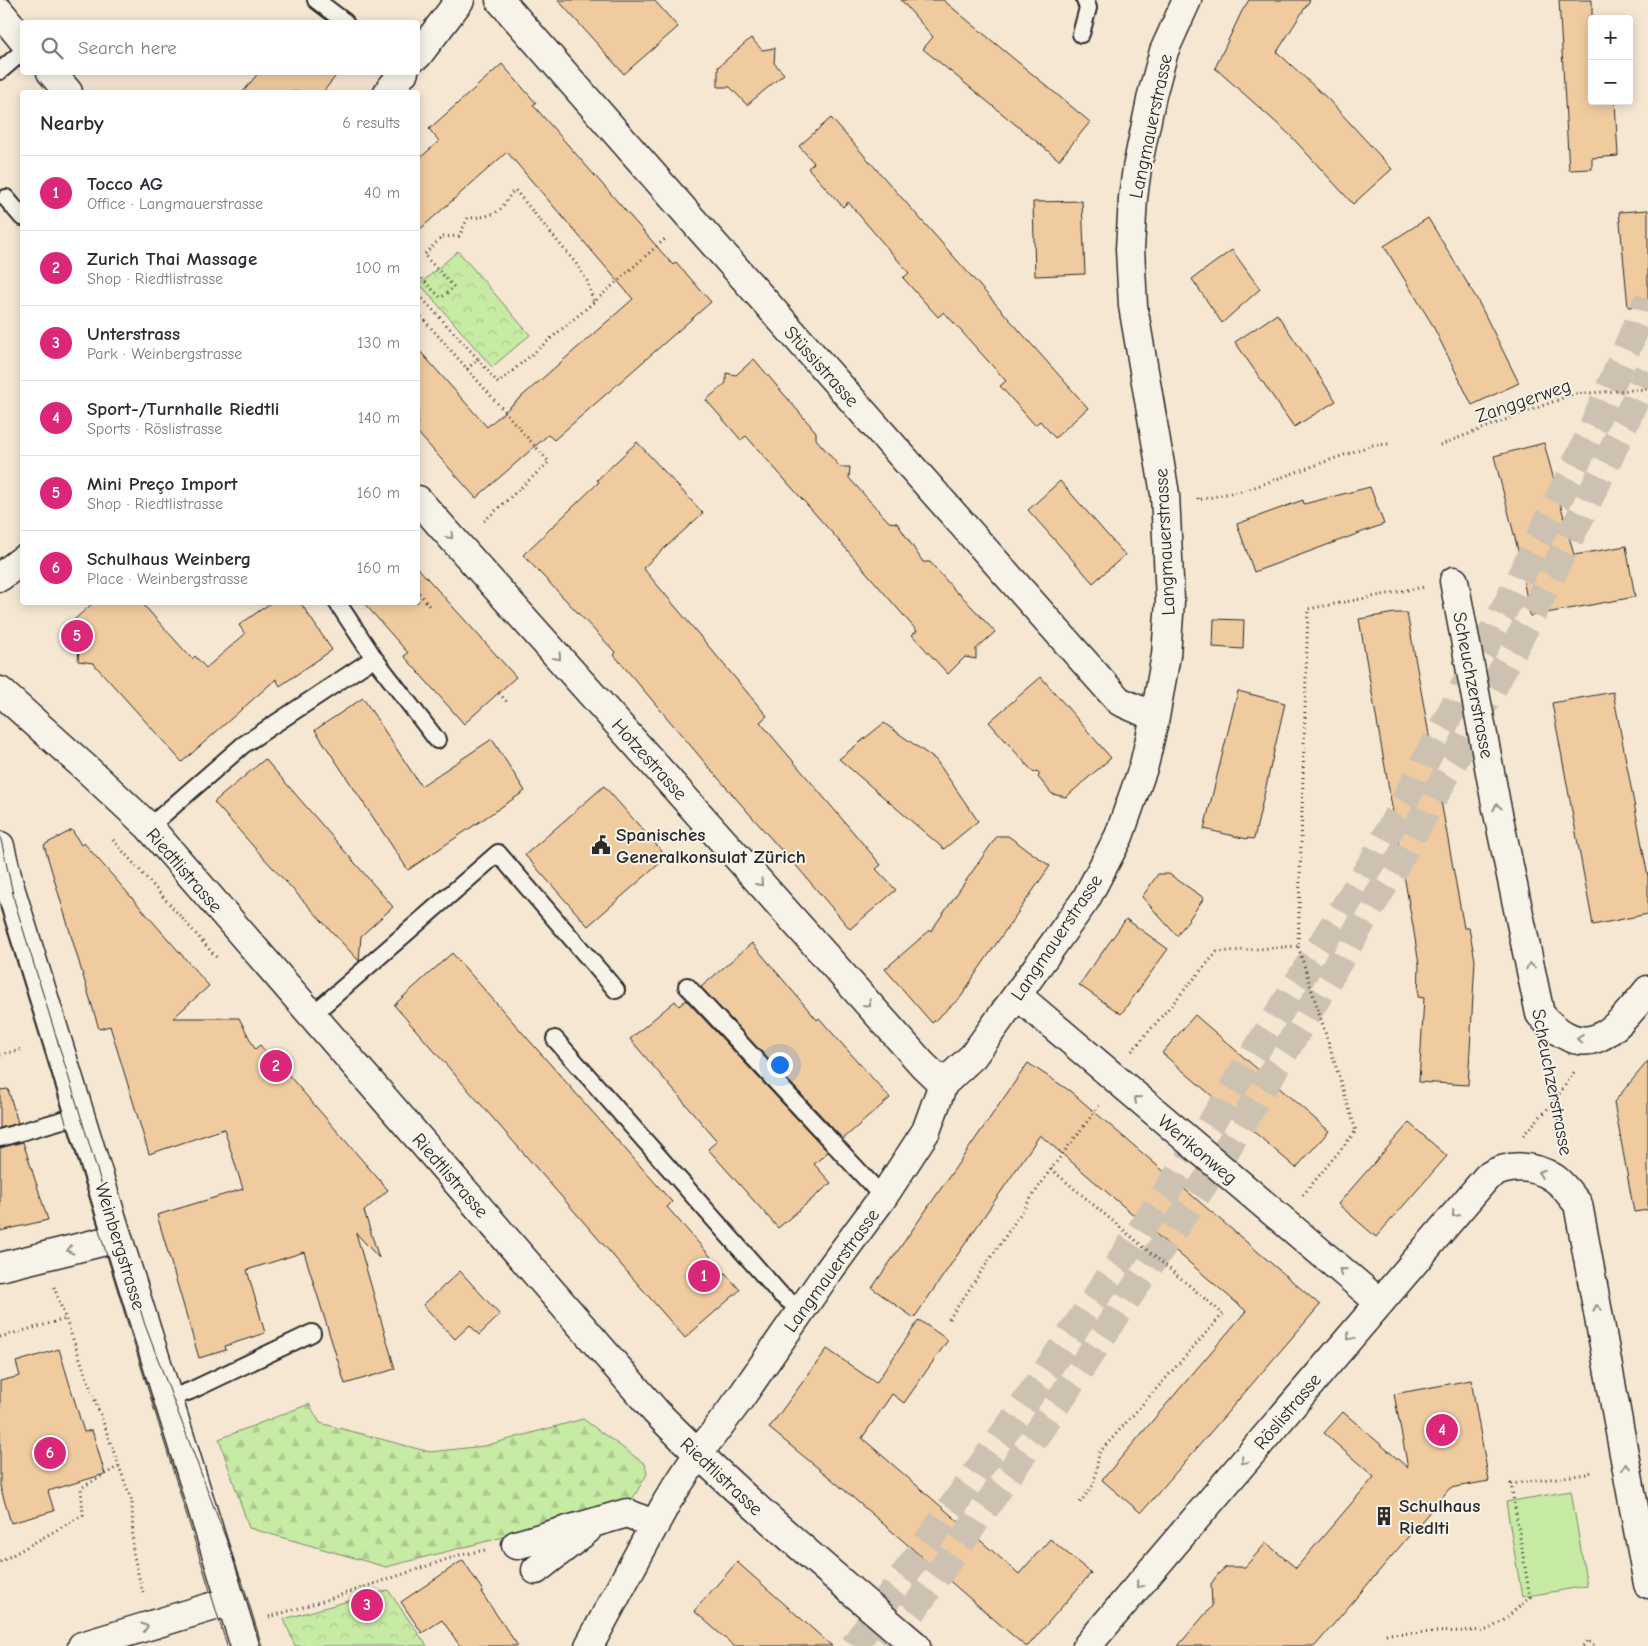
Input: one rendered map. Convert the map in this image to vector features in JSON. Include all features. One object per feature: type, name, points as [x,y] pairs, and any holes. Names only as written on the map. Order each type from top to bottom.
[{"type":"street","points":[[420,52],[460,0]]},
{"type":"street","name":"Stüssistrasse","points":[[500,0],[1120,701],[1155,717]]},
{"type":"street","name":"Langmauerstrasse","points":[[589,1646],[668,1500],[698,1454],[739,1400],[801,1310],[883,1197],[926,1130],[943,1084],[973,1056],[1086,899],[1119,836],[1144,765],[1155,717],[1166,654],[1170,601],[1164,485],[1133,306],[1130,249],[1133,198],[1137,168],[1152,96],[1164,51],[1187,0]]},
{"type":"street","points":[[0,12],[20,37]]},
{"type":"street","points":[[54,75],[66,90]]},
{"type":"street","points":[[390,90],[402,75]]},
{"type":"street","name":"Hotzestrasse","points":[[420,502],[923,1065],[943,1084]]},
{"type":"street","points":[[0,577],[20,562]]},
{"type":"street","name":"Scheuchzerstrasse","points":[[1454,581],[1496,804],[1540,1014]]},
{"type":"street","name":"Riedtlistrasse","points":[[0,691],[149,827],[656,1412],[744,1498],[916,1646]]},
{"type":"street","name":"Weinbergstrasse","points":[[0,846],[9,884],[245,1646]]},
{"type":"street","points":[[1540,1014],[1552,1027],[1566,1037],[1581,1040],[1598,1039],[1608,1034],[1622,1021],[1648,990]]},
{"type":"street","name":"Werikonweg","points":[[1017,995],[1379,1302]]},
{"type":"street","name":"Röslistrasse","points":[[1087,1646],[1379,1302],[1487,1177],[1498,1170],[1518,1168],[1542,1172],[1555,1178],[1578,1204],[1640,1493]]},
{"type":"street","points":[[0,1267],[118,1238]]},
{"type":"street","points":[[1640,1493],[1648,1584]]},
{"type":"street","points":[[516,1545],[627,1513],[655,1525]]},
{"type":"street","points":[[536,1570],[598,1521]]},
{"type":"street","points":[[82,1646],[231,1601]]},
{"type":"lane","points":[[316,0],[342,20]]},
{"type":"lane","points":[[1081,34],[1088,8],[1085,0]]},
{"type":"lane","points":[[0,70],[20,54]]},
{"type":"lane","points":[[6,198],[20,216]]},
{"type":"lane","points":[[339,605],[374,658],[437,740]]},
{"type":"lane","points":[[149,827],[244,745],[374,658]]},
{"type":"lane","points":[[312,1015],[498,853],[616,990]]},
{"type":"lane","points":[[687,986],[883,1197]]},
{"type":"lane","points":[[555,1039],[780,1294],[801,1310]]},
{"type":"lane","points":[[0,1138],[80,1115]]},
{"type":"lane","points":[[168,1399],[190,1391],[312,1333]]},
{"type":"path","points":[[420,277],[441,298],[454,287],[424,255],[442,237],[459,236],[468,218],[490,215],[502,208],[508,197],[515,190],[578,266],[587,281],[594,302]]},
{"type":"path","points":[[420,295],[498,383],[669,236]]},
{"type":"path","points":[[420,315],[549,462],[481,523]]},
{"type":"path","points":[[467,369],[478,359]]},
{"type":"path","name":"Zanggerweg","points":[[1440,445],[1573,394],[1648,389]]},
{"type":"path","points":[[1198,500],[1246,490],[1372,445],[1390,444]]},
{"type":"path","points":[[1282,1220],[1356,1131],[1298,946],[1308,610],[1454,581]]},
{"type":"path","points":[[420,594],[429,606]]},
{"type":"path","points":[[499,692],[508,703]]},
{"type":"path","points":[[949,1319],[1114,1079],[1217,952],[1298,946]]},
{"type":"path","name":"Scheuchzerstrasse","points":[[1540,1014],[1544,1050],[1566,1154]]},
{"type":"path","points":[[1518,1140],[1554,1102],[1584,1056],[1598,1039]]},
{"type":"path","points":[[0,1055],[22,1049]]},
{"type":"path","points":[[1051,1169],[1223,1314],[1099,1453],[1094,1484],[1079,1504]]},
{"type":"path","points":[[43,1257],[132,1502],[134,1552],[145,1599]]},
{"type":"path","points":[[0,1337],[66,1319]]},
{"type":"path","points":[[0,1562],[83,1515],[81,1488],[119,1466]]},
{"type":"path","points":[[1386,1634],[1487,1630],[1503,1621],[1530,1597],[1511,1484],[1587,1474],[1593,1471]]},
{"type":"path","points":[[264,1619],[460,1555],[516,1545]]},
{"type":"path","points":[[1582,1646],[1587,1640],[1594,1646]]},
{"type":"green space","points":[[458,251],[530,335],[492,367],[420,284]]},
{"type":"green space","points":[[309,1404],[320,1423],[430,1452],[484,1446],[583,1419],[645,1464],[647,1474],[629,1505],[386,1567],[249,1528],[219,1439]]},
{"type":"green space","points":[[1571,1491],[1587,1586],[1522,1597],[1506,1502]]},
{"type":"green space","points":[[388,1590],[427,1646],[295,1646],[284,1619]]},
{"type":"building","points":[[558,0],[654,0],[678,27],[624,74]]},
{"type":"building","points":[[901,0],[943,0],[1090,122],[1059,160],[923,49],[933,37]]},
{"type":"building","points":[[1249,0],[1310,0],[1277,52],[1328,99],[1392,169],[1353,204],[1289,134],[1215,68]]},
{"type":"building","points":[[1559,0],[1592,0],[1592,15],[1588,15],[1588,105],[1615,105],[1618,156],[1592,158],[1592,169],[1569,170]]},
{"type":"building","points":[[751,38],[762,50],[775,48],[774,63],[784,74],[747,105],[730,87],[718,87],[718,67]]},
{"type":"building","points":[[502,64],[536,103],[533,105],[673,265],[676,262],[711,302],[554,440],[548,435],[476,498],[420,435],[420,351],[487,427],[633,299],[507,152],[420,229],[420,158],[439,141],[429,129]]},
{"type":"building","points":[[257,75],[337,75],[325,90],[245,90]]},
{"type":"building","points":[[831,118],[1088,408],[1055,438],[1040,421],[1035,425],[1000,386],[1006,381],[944,312],[938,317],[903,278],[909,273],[848,202],[843,207],[808,168],[814,163],[799,146]]},
{"type":"building","points":[[1082,201],[1085,274],[1035,276],[1033,202]]},
{"type":"building","points":[[1648,210],[1648,306],[1628,307],[1619,212]]},
{"type":"building","points":[[1428,218],[1477,299],[1519,383],[1472,405],[1432,324],[1384,246]]},
{"type":"building","points":[[1232,250],[1260,289],[1222,323],[1192,279]]},
{"type":"building","points":[[1277,314],[1336,401],[1294,427],[1235,342]]},
{"type":"building","points":[[754,359],[816,432],[816,439],[840,467],[850,467],[849,478],[889,522],[897,523],[923,562],[930,562],[995,632],[976,649],[976,659],[965,657],[948,674],[912,635],[917,631],[841,543],[746,436],[741,440],[706,400],[726,383],[726,373],[736,375]]},
{"type":"building","points":[[637,442],[703,513],[643,568],[767,716],[760,722],[881,865],[876,869],[896,890],[850,929],[712,771],[614,655],[616,653],[523,555],[599,482],[597,480]]},
{"type":"building","points":[[1544,443],[1574,555],[1626,546],[1635,597],[1530,616],[1517,546],[1494,456]]},
{"type":"building","points":[[1060,481],[1125,555],[1093,583],[1028,510]]},
{"type":"building","points":[[1370,487],[1384,524],[1254,572],[1237,524],[1303,500],[1304,504]]},
{"type":"building","points":[[420,570],[516,677],[464,724],[404,656],[408,653],[366,605],[420,605]]},
{"type":"building","points":[[91,605],[144,605],[192,659],[195,656],[206,668],[245,634],[239,625],[268,605],[302,605],[332,650],[280,686],[276,679],[182,762],[93,663],[78,661],[79,648],[64,629]]},
{"type":"building","points":[[1407,613],[1464,928],[1469,928],[1475,960],[1468,1085],[1419,1082],[1424,998],[1418,997],[1419,965],[1414,932],[1359,619]]},
{"type":"building","points":[[1214,619],[1244,620],[1243,649],[1213,647]]},
{"type":"building","points":[[1041,677],[1111,758],[1066,797],[1052,794],[1038,777],[1040,774],[1037,771],[1034,773],[989,722]]},
{"type":"building","points":[[1238,691],[1285,703],[1254,839],[1204,829]]},
{"type":"building","points":[[1613,692],[1648,877],[1648,914],[1593,925],[1552,703]]},
{"type":"building","points":[[363,698],[421,786],[492,739],[525,791],[408,870],[315,730]]},
{"type":"building","points":[[884,723],[936,760],[978,821],[944,849],[839,759]]},
{"type":"building","points":[[265,759],[393,907],[361,936],[359,961],[214,802]]},
{"type":"building","name":"Spanisches Generalkonsulat Zürich","points":[[604,786],[667,857],[588,926],[525,855]]},
{"type":"building","points":[[72,830],[81,845],[84,843],[209,986],[173,1018],[239,1018],[255,1049],[260,1045],[283,1072],[285,1071],[388,1190],[364,1211],[379,1258],[356,1233],[395,1369],[345,1384],[304,1252],[247,1270],[265,1333],[225,1346],[226,1350],[199,1358],[157,1215],[243,1189],[224,1129],[149,1154],[110,1026],[99,1029],[44,845]]},
{"type":"building","points":[[997,836],[1008,836],[1050,866],[961,997],[932,1023],[885,969],[931,931]]},
{"type":"building","points":[[1158,874],[1169,874],[1204,898],[1177,936],[1142,897]]},
{"type":"building","points":[[1126,919],[1168,949],[1121,1014],[1079,985]]},
{"type":"building","points":[[752,943],[817,1020],[819,1018],[890,1098],[843,1139],[701,987]]},
{"type":"building","points":[[452,953],[672,1202],[667,1207],[740,1290],[685,1338],[394,1005]]},
{"type":"building","points":[[686,1000],[828,1152],[814,1164],[831,1183],[778,1228],[708,1149],[717,1141],[630,1039],[675,1001],[679,1006]]},
{"type":"building","points":[[1195,1015],[1329,1131],[1296,1168],[1162,1053]]},
{"type":"building","points":[[1648,1061],[1648,1210],[1634,1212],[1614,1102]]},
{"type":"building","points":[[1028,1063],[1070,1091],[1320,1305],[1141,1513],[1102,1480],[1246,1311],[1040,1135],[914,1318],[872,1288]]},
{"type":"building","points":[[8,1089],[18,1123],[0,1128],[0,1090]]},
{"type":"building","points":[[1409,1123],[1447,1156],[1376,1237],[1338,1204]]},
{"type":"building","points":[[23,1142],[48,1220],[0,1231],[0,1148]]},
{"type":"building","points":[[460,1271],[500,1315],[479,1335],[470,1325],[455,1339],[423,1305]]},
{"type":"building","points":[[919,1320],[948,1340],[904,1403],[892,1394],[862,1438],[1019,1574],[1050,1539],[1091,1573],[1028,1646],[1025,1646],[829,1477],[769,1428],[827,1349],[876,1383]]},
{"type":"building","points":[[59,1349],[84,1432],[92,1430],[105,1474],[48,1491],[54,1511],[11,1523],[0,1486],[0,1381],[20,1376],[16,1362]]},
{"type":"building","name":"Schulhaus Riedlti","points":[[1471,1380],[1489,1481],[1450,1488],[1315,1646],[1178,1646],[1212,1606],[1211,1584],[1226,1567],[1245,1567],[1266,1543],[1296,1568],[1374,1477],[1324,1433],[1343,1412],[1408,1468],[1394,1394]]},
{"type":"building","points":[[463,1560],[483,1591],[481,1592],[518,1646],[460,1646],[442,1620],[422,1633],[401,1602]]},
{"type":"building","points":[[737,1562],[832,1646],[734,1646],[694,1611]]},
{"type":"tunnel","points":[[854,1646],[1010,1425],[1194,1151],[1376,856],[1507,604],[1586,443],[1648,299]]},
{"type":"tunnel","points":[[888,1646],[1035,1437],[1222,1157],[1395,867],[1534,611],[1610,456],[1648,371]]},
{"type":"tram line","points":[[0,835],[15,903],[145,1325],[243,1584],[262,1646]]},
{"type":"tram line","points":[[0,908],[227,1646]]},
{"type":"place","name":"Mini Preço Import","points":[[77,636]]},
{"type":"place","name":"Spanisches Generalkonsulat Zürich","points":[[601,845]]},
{"type":"place","name":"Zurich Thai Massage","points":[[276,1066]]},
{"type":"place","name":"Tocco AG","points":[[704,1276]]},
{"type":"place","name":"Sport-/Turnhalle Riedtli","points":[[1442,1430]]},
{"type":"place","name":"Schulhaus Weinberg","points":[[50,1453]]},
{"type":"place","name":"Schulhaus Riedlti","points":[[1384,1516]]},
{"type":"place","name":"Unterstrass","points":[[367,1605]]}]
